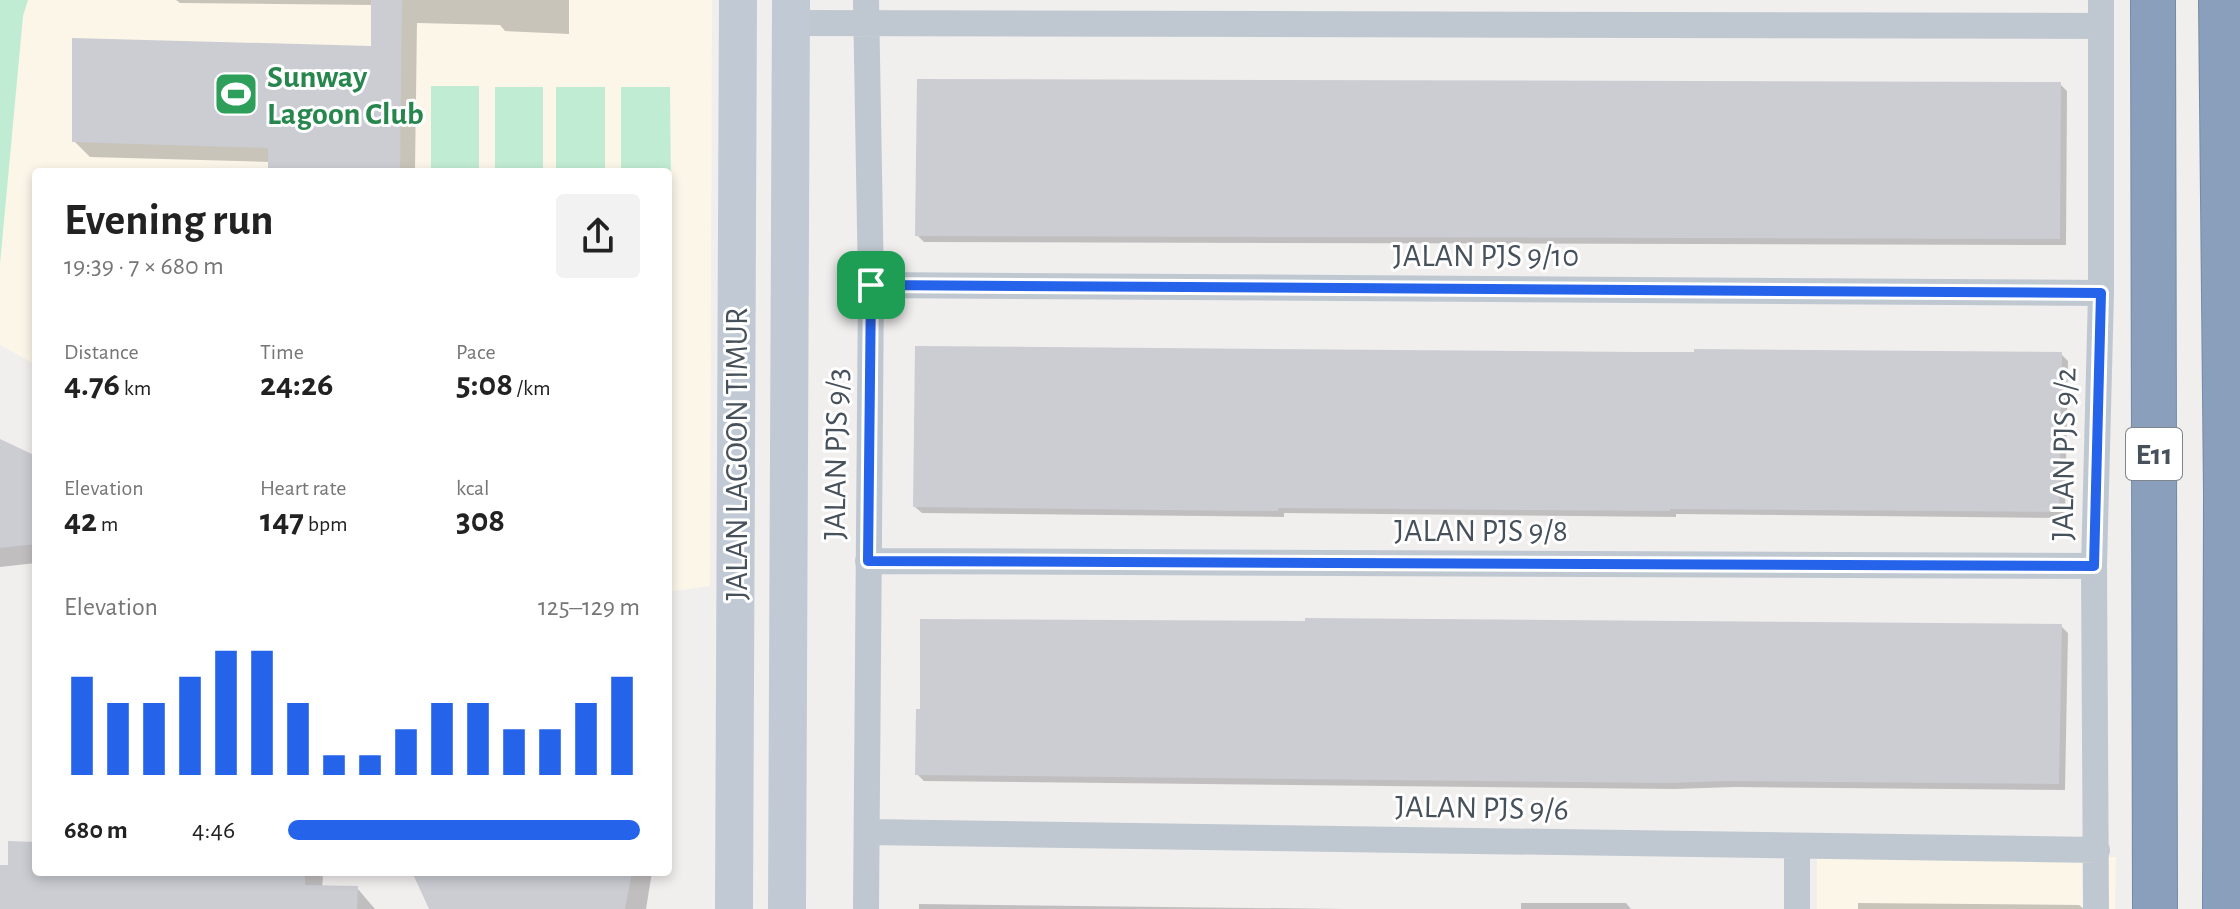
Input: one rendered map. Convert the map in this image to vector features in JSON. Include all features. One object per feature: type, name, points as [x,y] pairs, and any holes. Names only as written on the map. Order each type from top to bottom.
[{"type":"highway","name":"E11","points":[[2153,0],[2155,909]]},
{"type":"highway","name":"E11","points":[[2221,0],[2226,403],[2225,909]]},
{"type":"main road","name":"JALAN LAGOON TIMUR","points":[[734,909],[738,0]]},
{"type":"main road","name":"JALAN LAGOON TIMUR","points":[[787,909],[791,11]]},
{"type":"street","points":[[791,11],[2101,13]]},
{"type":"street","name":"JALAN PJS 9/3","points":[[866,11],[871,285],[866,909]]},
{"type":"street","name":"JALAN PJS 9/2","points":[[2096,909],[2094,566],[2101,293],[2101,13]]},
{"type":"street","name":"JALAN PJS 9/10","points":[[871,285],[2101,293]]},
{"type":"street","name":"JALAN PJS 9/8","points":[[868,561],[2094,566]]},
{"type":"street","name":"JALAN PJS 9/6","points":[[867,832],[2097,850]]},
{"type":"street","points":[[1797,846],[1797,909]]},
{"type":"shaded area","points":[[0,0],[712,0],[710,586],[672,591],[672,168],[32,168],[32,363],[0,345]]},
{"type":"shaded area","points":[[1817,854],[2116,857],[2115,909],[1817,909]]},
{"type":"green space","points":[[0,0],[28,0],[23,16],[0,264]]},
{"type":"green space","points":[[431,86],[479,86],[479,168],[431,168]]},
{"type":"green space","points":[[495,87],[543,87],[543,168],[495,168]]},
{"type":"green space","points":[[556,87],[605,87],[605,168],[556,168]]},
{"type":"green space","points":[[621,87],[670,87],[671,168],[621,168]]},
{"type":"building","name":"Sunway Lagoon Club","points":[[371,0],[402,0],[400,168],[268,168],[268,148],[72,142],[72,38],[371,46]]},
{"type":"building","points":[[917,79],[2061,82],[2060,239],[915,236]]},
{"type":"building","points":[[915,346],[2062,352],[2059,512],[1278,508],[1278,511],[1249,511],[913,507]]},
{"type":"building","points":[[0,439],[32,454],[32,544],[0,548]]},
{"type":"building","points":[[1305,618],[2062,624],[2059,784],[915,775],[916,709],[920,709],[920,619],[1305,621]]},
{"type":"building","points":[[8,841],[32,842],[32,876],[305,876],[305,885],[358,886],[357,909],[0,909],[0,865],[8,865]]},
{"type":"building","points":[[414,876],[631,876],[625,909],[429,909]]},
{"type":"place","name":"Sunway Lagoon Club","points":[[236,94]]},
{"type":"route","points":[[871,285],[2101,293],[2094,566],[868,561],[871,285]]}]
